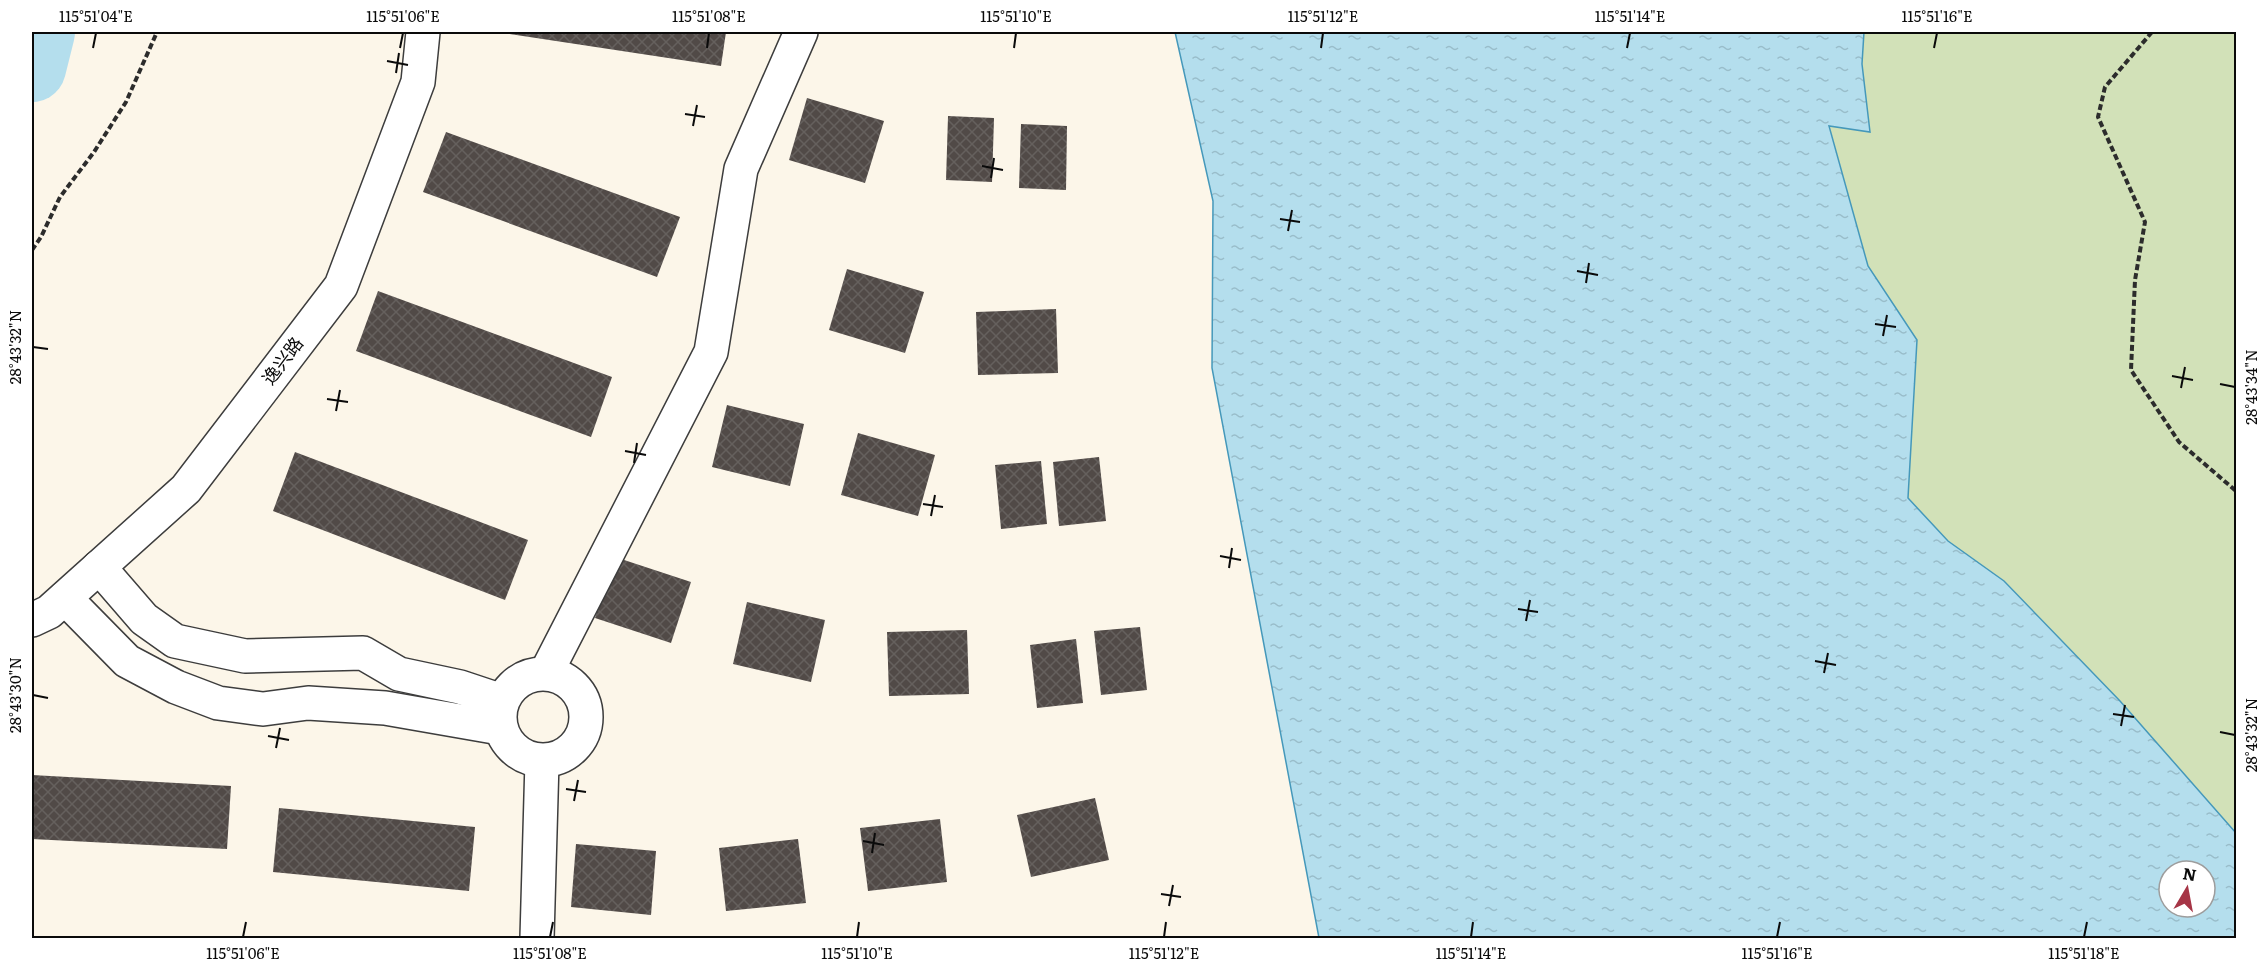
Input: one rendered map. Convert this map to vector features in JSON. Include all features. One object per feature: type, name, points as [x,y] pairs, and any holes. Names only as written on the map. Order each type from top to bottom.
[{"type":"street","name":"逸兴路","points":[[32,620],[49,612],[186,489],[340,286],[418,82],[423,32]]},
{"type":"street","points":[[546,673],[711,352],[741,169],[801,32]]},
{"type":"street","points":[[99,567],[144,619],[175,641],[245,656],[363,653],[399,674],[460,687],[501,715]]},
{"type":"street","points":[[65,598],[127,661],[176,687],[218,703],[263,709],[308,703],[501,715]]},
{"type":"street","points":[[546,673],[560,677],[572,685],[582,697],[586,711],[585,726],[580,740],[570,751],[556,758],[542,761],[527,758],[515,751],[506,741],[501,715],[509,689],[519,680],[532,674],[546,673]]},
{"type":"street","points":[[537,939],[542,761]]},
{"type":"path","points":[[32,250],[41,237],[60,197],[94,152],[126,102],[157,32]]},
{"type":"path","points":[[2152,32],[2105,87],[2098,117],[2145,222],[2135,280],[2131,370],[2179,442],[2236,490]]},
{"type":"green space","points":[[1864,32],[2236,32],[2236,833],[2120,701],[2004,581],[1948,541],[1908,498],[1917,340],[1868,266],[1829,125],[1870,131],[1862,64]]},
{"type":"water","points":[[1175,32],[1864,32],[1862,64],[1870,132],[1829,126],[1868,266],[1917,340],[1908,498],[1948,541],[2004,581],[2120,701],[2236,833],[2236,938],[1319,938],[1212,368],[1213,201]]},
{"type":"building","points":[[496,32],[726,32],[721,66]]},
{"type":"building","points":[[807,98],[884,121],[865,183],[789,160]]},
{"type":"building","points":[[948,116],[994,118],[992,182],[946,180]]},
{"type":"building","points":[[1021,124],[1067,126],[1066,190],[1019,188]]},
{"type":"building","points":[[446,132],[680,217],[657,277],[423,192]]},
{"type":"building","points":[[847,269],[924,292],[905,353],[829,330]]},
{"type":"building","points":[[378,291],[612,377],[591,437],[356,351]]},
{"type":"building","points":[[1056,309],[1058,373],[978,375],[976,312]]},
{"type":"building","points":[[727,405],[804,424],[790,486],[712,467]]},
{"type":"building","points":[[858,433],[935,455],[918,516],[841,495]]},
{"type":"building","points":[[295,452],[528,540],[505,600],[273,511]]},
{"type":"building","points":[[1099,457],[1106,521],[1059,526],[1053,462]]},
{"type":"building","points":[[1041,461],[1047,524],[1001,529],[995,465]]},
{"type":"building","points":[[615,557],[691,582],[671,643],[595,618]]},
{"type":"building","points":[[747,602],[825,620],[811,682],[733,664]]},
{"type":"building","points":[[1140,627],[1147,690],[1101,695],[1094,631]]},
{"type":"building","points":[[967,630],[969,694],[889,696],[887,632]]},
{"type":"building","points":[[1076,639],[1083,703],[1037,708],[1030,645]]},
{"type":"building","points":[[32,775],[231,786],[227,849],[32,839]]},
{"type":"building","points":[[1095,798],[1109,860],[1031,877],[1017,815]]},
{"type":"building","points":[[279,808],[475,827],[469,891],[273,872]]},
{"type":"building","points":[[940,819],[947,882],[868,891],[860,828]]},
{"type":"building","points":[[798,839],[806,903],[726,911],[719,848]]},
{"type":"building","points":[[576,844],[656,851],[651,915],[571,907]]},
{"type":"waterway","points":[[32,68],[41,32]]}]
